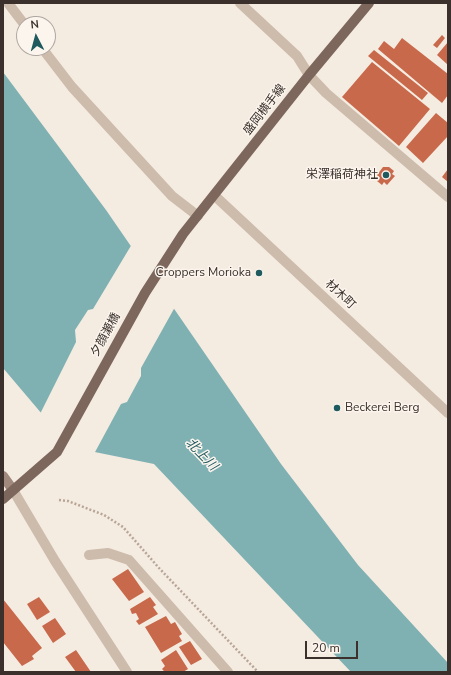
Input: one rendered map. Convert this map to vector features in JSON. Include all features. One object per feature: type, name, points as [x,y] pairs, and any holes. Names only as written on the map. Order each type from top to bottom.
[{"type":"main road","name":"盛岡横手線","points":[[183,234],[215,196],[309,75],[369,3]]},
{"type":"main road","name":"夕顔瀬橋","points":[[13,490],[57,452],[145,292],[183,234]]},
{"type":"main road","points":[[3,476],[13,490],[3,500]]},
{"type":"street","points":[[8,3],[18,16]]},
{"type":"street","points":[[240,3],[297,56],[309,75],[326,93],[448,197]]},
{"type":"street","points":[[48,56],[72,87],[167,190],[198,216]]},
{"type":"street","name":"材木町","points":[[215,196],[448,413]]},
{"type":"street","points":[[13,490],[55,561],[127,672]]},
{"type":"street","points":[[89,555],[108,554],[129,560],[228,672]]},
{"type":"water","name":"北上川","points":[[3,72],[106,210],[281,464],[358,565],[448,663],[448,672],[351,672],[154,464],[70,447],[3,368]]},
{"type":"pier","points":[[132,244],[175,307],[141,368],[141,376],[127,402],[121,404],[94,454],[69,449],[40,414],[76,342],[75,330],[88,310],[93,309]]},
{"type":"building","points":[[442,35],[445,38],[437,48],[433,45]]},
{"type":"building","points":[[402,38],[448,74],[448,95],[442,103],[378,49],[384,41],[394,49]]},
{"type":"building","points":[[448,42],[448,65],[437,55]]},
{"type":"building","points":[[374,50],[428,93],[422,100],[368,56]]},
{"type":"building","points":[[372,62],[430,109],[399,146],[342,97]]},
{"type":"building","points":[[436,113],[448,123],[448,136],[423,163],[406,147]]},
{"type":"building","name":"栄澤稲荷神社","points":[[383,167],[389,167],[394,171],[392,174],[395,176],[387,185],[384,182],[382,185],[377,181],[380,178],[377,175]]},
{"type":"building","points":[[448,169],[448,182],[442,177]]},
{"type":"building","points":[[128,569],[144,592],[129,601],[112,579]]},
{"type":"building","points":[[39,597],[50,612],[37,620],[27,604]]},
{"type":"building","points":[[150,597],[156,605],[153,607],[158,614],[139,625],[136,621],[139,619],[136,613],[132,614],[130,609]]},
{"type":"building","points":[[3,599],[42,648],[32,656],[34,659],[22,666],[3,642]]},
{"type":"building","points":[[166,616],[171,624],[175,622],[182,634],[179,636],[182,641],[161,653],[145,627]]},
{"type":"building","points":[[55,618],[66,634],[53,643],[42,626]]},
{"type":"building","points":[[190,641],[202,659],[191,665],[179,647]]},
{"type":"building","points":[[76,650],[91,672],[76,672],[65,657]]},
{"type":"building","points":[[176,650],[188,669],[183,672],[165,672],[162,669],[165,666],[161,660]]},
{"type":"place","name":"栄澤稲荷神社","points":[[386,175]]},
{"type":"place","name":"Croppers Morioka","points":[[259,273]]},
{"type":"place","name":"Beckerei Berg","points":[[337,408]]}]
